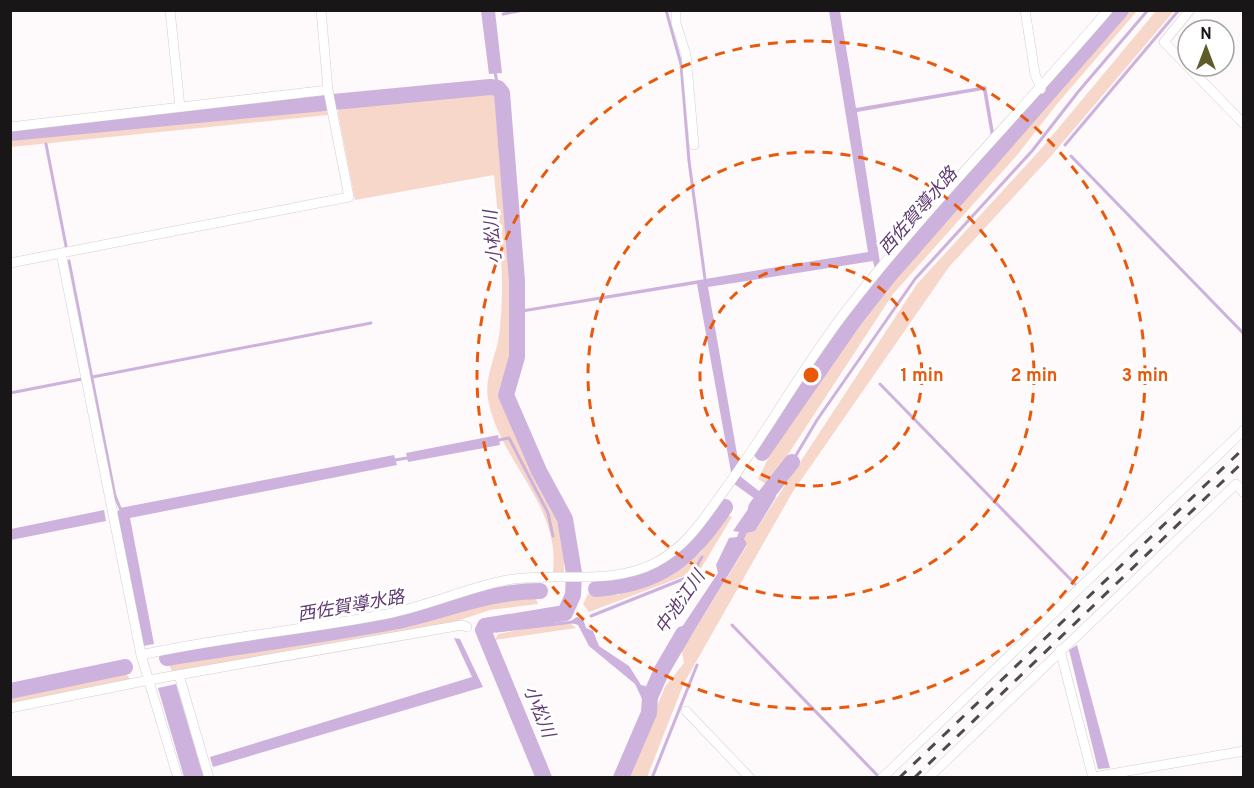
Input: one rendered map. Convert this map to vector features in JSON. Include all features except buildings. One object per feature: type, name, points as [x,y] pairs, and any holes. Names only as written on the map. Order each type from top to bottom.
[{"type":"street","points":[[170,10],[180,107]]},
{"type":"street","points":[[10,263],[349,197],[328,90],[321,10]]},
{"type":"street","points":[[676,10],[676,23],[686,55],[694,145]]},
{"type":"street","points":[[1025,10],[1041,89]]},
{"type":"street","points":[[141,655],[201,642],[385,614],[509,580],[585,579],[635,570],[672,552],[690,538],[744,463],[844,314],[903,241],[1041,89],[1108,10]]},
{"type":"street","points":[[1190,10],[1164,42],[1244,124]]},
{"type":"street","points":[[10,127],[328,90]]},
{"type":"street","points":[[61,253],[141,655],[178,777]]},
{"type":"street","points":[[882,777],[1244,430]]},
{"type":"street","points":[[928,777],[1236,484],[1244,493]]},
{"type":"street","points":[[10,708],[148,680],[462,624],[467,627]]},
{"type":"street","points":[[1060,650],[1100,776],[1143,774],[1244,752]]},
{"type":"street","points":[[179,675],[210,777]]},
{"type":"street","points":[[686,711],[750,777]]},
{"type":"shaded area","points":[[1129,10],[1137,11],[1057,104],[1018,154],[893,294],[768,485],[758,479],[773,449],[878,299]]},
{"type":"shaded area","points":[[481,11],[495,11],[502,73],[489,74]]},
{"type":"shaded area","points":[[829,11],[840,11],[856,108],[986,86],[994,133],[991,136],[983,90],[857,112],[880,263],[875,269],[873,261],[708,287],[741,477],[759,491],[765,489],[776,497],[755,531],[747,533],[744,539],[747,544],[682,651],[678,649],[674,654],[668,648],[718,573],[716,565],[729,538],[737,537],[739,532],[733,531],[755,499],[733,483],[697,284],[525,312],[525,309],[868,252]]},
{"type":"shaded area","points":[[1156,11],[1174,11],[1052,155],[949,267],[792,493],[684,683],[647,777],[627,778],[665,687],[684,663],[682,651],[747,545],[743,539],[747,533],[755,531],[917,284],[1041,149]]},
{"type":"shaded area","points":[[491,90],[497,95],[500,165],[510,254],[509,358],[498,393],[557,514],[564,549],[564,572],[553,572],[553,548],[548,525],[539,504],[504,443],[494,421],[488,399],[489,375],[499,336],[502,296],[494,175],[355,200],[338,113],[339,106]]},
{"type":"shaded area","points":[[325,107],[328,115],[11,147],[11,138]]},
{"type":"shaded area","points":[[498,435],[500,445],[408,462],[406,453]]},
{"type":"shaded area","points":[[394,455],[397,465],[130,518],[154,644],[143,646],[117,513],[120,508]]},
{"type":"shaded area","points":[[104,510],[106,521],[11,540],[11,529]]},
{"type":"shaded area","points":[[727,515],[732,517],[700,570],[589,612],[583,604],[588,594],[618,595],[673,574],[701,552]]},
{"type":"shaded area","points":[[535,597],[538,604],[490,610],[442,626],[172,672],[169,664],[397,628],[489,602]]},
{"type":"shaded area","points":[[577,617],[583,619],[586,628],[593,631],[599,646],[629,666],[641,685],[646,686],[643,701],[635,684],[589,646],[578,625],[569,622]]},
{"type":"shaded area","points":[[570,623],[576,628],[495,640],[498,634]]},
{"type":"shaded area","points":[[454,638],[460,639],[483,687],[213,767],[210,757],[472,677]]},
{"type":"shaded area","points":[[1077,645],[1110,768],[1098,769],[1069,650]]},
{"type":"shaded area","points":[[126,674],[130,679],[11,705],[10,698]]},
{"type":"shaded area","points":[[176,684],[204,777],[184,777],[158,688]]},
{"type":"waterway","points":[[503,14],[524,10]]},
{"type":"waterway","points":[[666,10],[681,64],[689,161],[705,279]]},
{"type":"waterway","name":"西佐賀導水路","points":[[762,453],[855,319],[888,277],[1121,10]]},
{"type":"waterway","points":[[792,462],[817,420],[915,279],[1032,151],[1078,92],[1148,10]]},
{"type":"waterway","points":[[1065,145],[1179,10]]},
{"type":"waterway","points":[[495,72],[498,88]]},
{"type":"waterway","name":"小松川","points":[[10,133],[498,88],[502,93],[517,281],[517,357],[506,395],[539,471],[565,519],[574,573],[573,595],[565,613],[485,626],[483,630],[544,778]]},
{"type":"waterway","points":[[46,144],[66,246]]},
{"type":"waterway","points":[[1071,156],[1244,334]]},
{"type":"waterway","points":[[69,261],[115,496],[120,508]]},
{"type":"waterway","points":[[10,393],[371,323]]},
{"type":"waterway","points":[[880,384],[1076,585]]},
{"type":"waterway","points":[[499,440],[509,438],[548,513],[553,536]]},
{"type":"waterway","points":[[395,460],[407,458]]},
{"type":"waterway","name":"中池江川","points":[[756,508],[792,462]]},
{"type":"waterway","name":"西佐賀導水路","points":[[596,589],[638,581],[672,566],[700,541],[725,507]]},
{"type":"waterway","points":[[591,616],[691,576],[702,557]]},
{"type":"waterway","name":"西佐賀導水路","points":[[167,658],[393,622],[502,594],[540,591]]},
{"type":"waterway","points":[[497,631],[573,622]]},
{"type":"waterway","points":[[732,625],[879,777]]},
{"type":"waterway","name":"中池江川","points":[[621,778],[649,713],[650,697],[662,670],[683,634]]},
{"type":"waterway","points":[[652,778],[697,665]]},
{"type":"waterway","name":"西佐賀導水路","points":[[10,691],[125,667]]},
{"type":"waterway","points":[[643,691],[650,697]]},
{"type":"railway","points":[[899,778],[1244,448]]},
{"type":"railway","points":[[914,778],[1244,461]]}]
